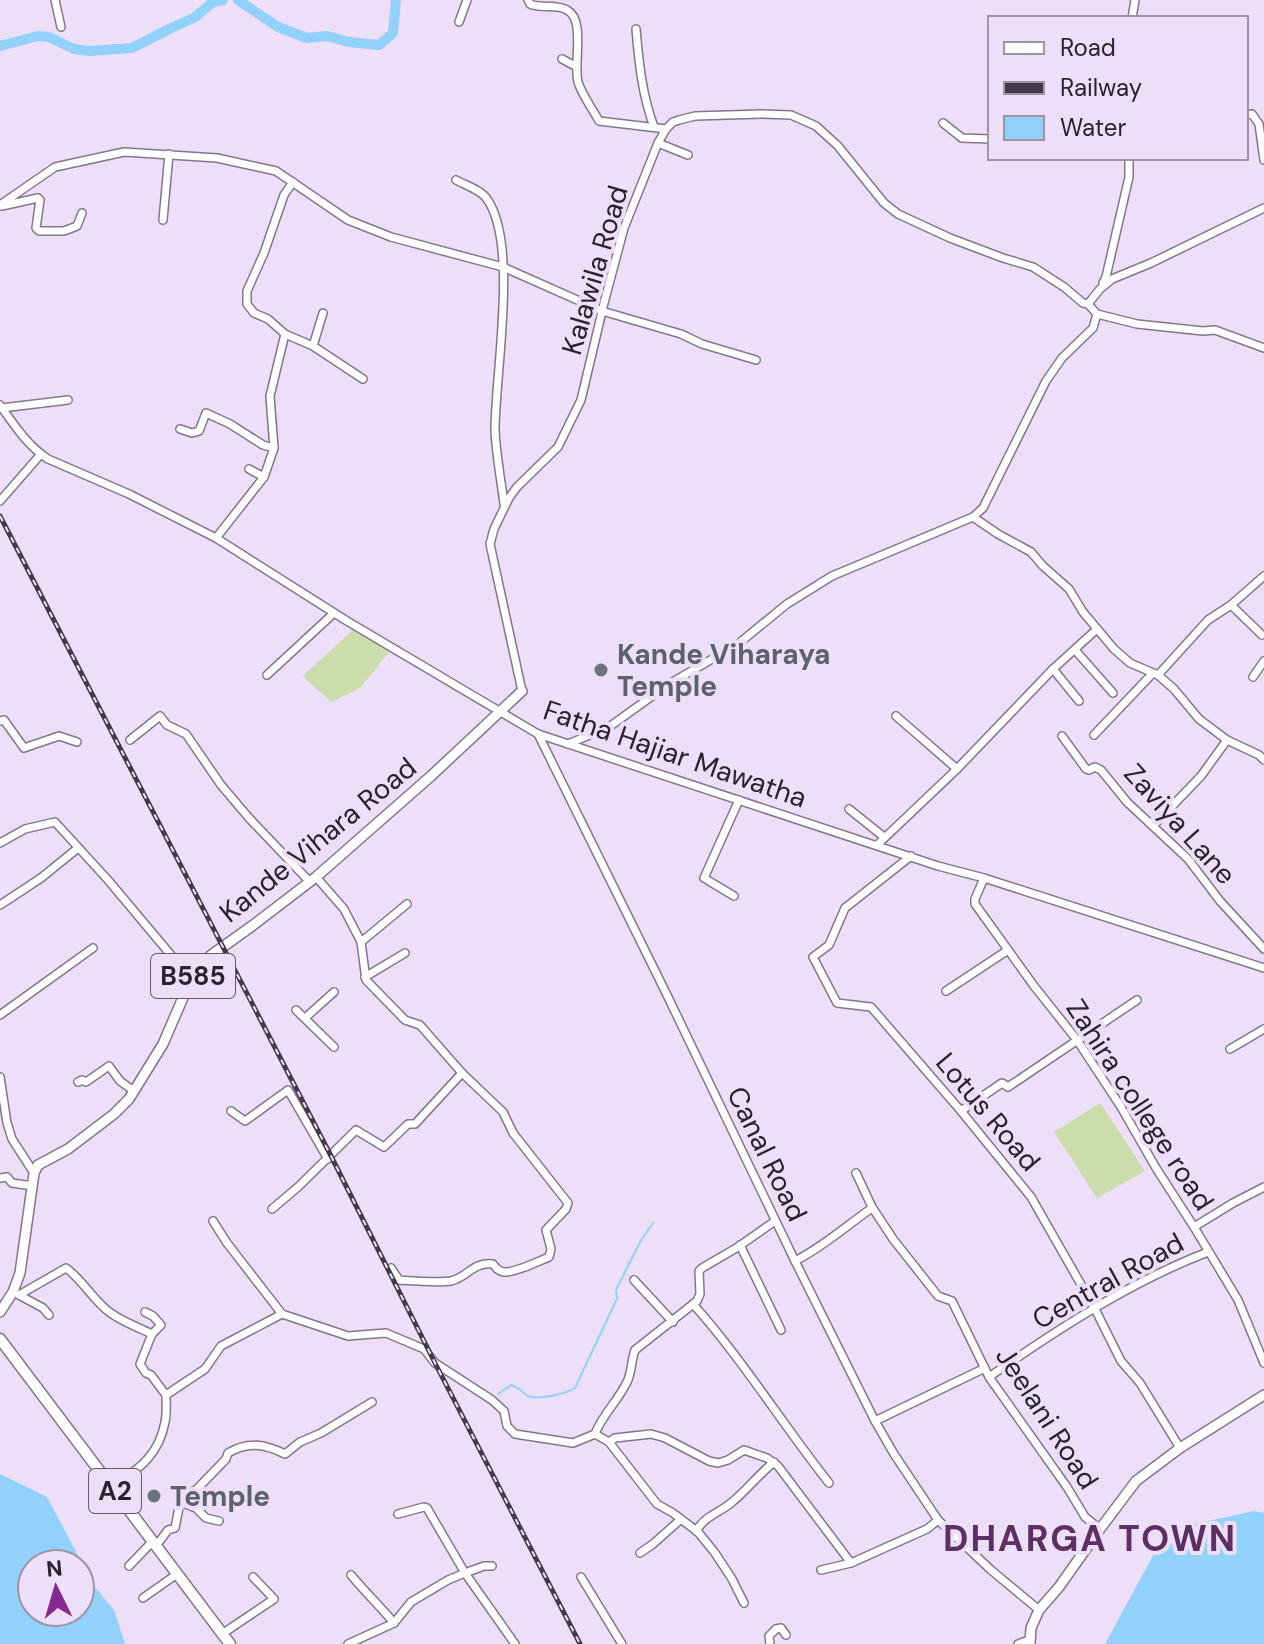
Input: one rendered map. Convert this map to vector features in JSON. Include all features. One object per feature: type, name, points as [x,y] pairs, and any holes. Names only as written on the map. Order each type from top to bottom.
[{"type":"highway","name":"A2","points":[[0,1339],[230,1644]]},
{"type":"main road","name":"Kande Vihara Road","points":[[34,1173],[38,1165],[68,1149],[129,1099],[163,1044],[191,979],[210,956],[313,879],[522,691]]},
{"type":"main road","points":[[0,1312],[16,1293],[34,1173]]},
{"type":"main road","points":[[1029,1642],[1039,1610],[1136,1481],[1180,1448],[1264,1395]]},
{"type":"street","points":[[55,0],[61,27]]},
{"type":"street","points":[[459,22],[467,0]]},
{"type":"street","points":[[528,0],[535,6],[571,12],[578,27],[578,81],[599,121],[666,129],[673,122],[695,116],[791,115],[816,126],[838,146],[884,203],[898,214],[950,238],[1033,267],[1088,304],[1097,314],[1137,324],[1215,330],[1264,348]]},
{"type":"street","points":[[636,29],[644,99],[654,127]]},
{"type":"street","points":[[562,59],[577,67]]},
{"type":"street","points":[[1248,115],[1252,114],[1259,124],[1264,160]]},
{"type":"street","points":[[943,123],[962,138],[988,139]]},
{"type":"street","name":"Kalawila Road","points":[[522,691],[490,544],[509,498],[558,447],[581,400],[624,228],[666,129]]},
{"type":"street","points":[[658,143],[688,155]]},
{"type":"street","points":[[0,206],[55,167],[124,152],[217,158],[276,171],[348,220],[391,237],[503,267],[602,311],[756,360]]},
{"type":"street","points":[[163,220],[169,154]]},
{"type":"street","points":[[1100,289],[1106,277],[1129,177],[1129,160]]},
{"type":"street","points":[[456,180],[485,195],[495,214],[501,242],[503,267],[495,432],[505,508]]},
{"type":"street","points":[[293,182],[284,195],[247,291],[247,304],[254,313],[268,319],[285,334],[313,346],[363,379]]},
{"type":"street","points":[[0,206],[38,198],[36,228],[39,231],[64,231],[77,226],[82,213]]},
{"type":"street","points":[[1088,304],[1112,279],[1264,208]]},
{"type":"street","points":[[313,346],[323,313]]},
{"type":"street","points":[[568,744],[609,727],[669,684],[738,644],[787,604],[832,576],[973,517],[983,508],[1046,381],[1062,358],[1093,328],[1097,314]]},
{"type":"street","points":[[216,538],[264,477],[274,448],[270,396],[285,334]]},
{"type":"street","points":[[1,406],[68,400]]},
{"type":"street","name":"Fatha Hajiar Mawatha","points":[[1,406],[23,437],[41,454],[216,538],[334,613],[538,734],[938,866],[1264,968]]},
{"type":"street","points":[[180,429],[192,433],[199,431],[206,413],[274,448]]},
{"type":"street","points":[[0,501],[41,454]]},
{"type":"street","points":[[249,469],[264,477]]},
{"type":"street","points":[[973,517],[1031,552],[1069,589],[1097,629],[1130,663],[1174,689],[1199,719],[1227,740],[1264,760]]},
{"type":"street","points":[[1094,735],[1208,620],[1264,577]]},
{"type":"street","points":[[1231,605],[1262,635]]},
{"type":"street","points":[[267,675],[334,613]]},
{"type":"street","points":[[877,845],[1097,629]]},
{"type":"street","points":[[1075,650],[1113,693]]},
{"type":"street","points":[[1253,677],[1264,661]]},
{"type":"street","points":[[1053,669],[1079,701]]},
{"type":"street","points":[[130,740],[160,716],[167,725],[186,734],[221,785],[249,818],[342,906],[361,942],[366,980],[405,1020],[420,1025],[462,1073],[503,1112],[513,1133],[568,1203],[546,1230],[551,1249],[549,1257],[506,1272],[499,1271],[493,1264],[485,1264],[453,1281],[399,1280],[391,1268]]},
{"type":"street","points":[[896,716],[957,769]]},
{"type":"street","points":[[0,721],[4,720],[24,748],[59,736],[77,742]]},
{"type":"street","name":"Canal Road","points":[[538,734],[875,1421],[938,1520],[1039,1610]]},
{"type":"street","name":"Zaviya Lane","points":[[1062,736],[1086,769],[1095,767],[1101,770],[1127,802],[1188,859],[1220,901],[1264,949]]},
{"type":"street","points":[[1153,826],[1201,776],[1227,740]]},
{"type":"street","points":[[734,896],[704,878],[739,800]]},
{"type":"street","points":[[849,809],[884,837]]},
{"type":"street","points":[[0,843],[25,829],[55,822],[191,979]]},
{"type":"street","points":[[0,905],[78,848]]},
{"type":"street","name":"Lotus Road","points":[[911,856],[845,908],[829,945],[813,957],[837,1003],[871,1007],[1031,1197],[1121,1361],[1140,1383],[1180,1448]]},
{"type":"street","name":"Zahira college road","points":[[984,878],[975,904],[1077,1040],[1121,1107],[1238,1300],[1264,1363]]},
{"type":"street","points":[[361,942],[407,904]]},
{"type":"street","points":[[0,1015],[93,948]]},
{"type":"street","points":[[946,991],[1008,950]]},
{"type":"street","points":[[365,977],[405,953]]},
{"type":"street","points":[[305,1018],[334,992]]},
{"type":"street","points":[[961,1111],[1002,1083],[1008,1087],[1137,1000]]},
{"type":"street","points":[[296,1010],[334,1047]]},
{"type":"street","points":[[1230,1049],[1264,1029]]},
{"type":"street","points":[[78,1082],[86,1082],[109,1066],[120,1081],[134,1091]]},
{"type":"street","points":[[272,1209],[356,1130],[384,1147],[408,1124],[415,1124],[462,1073]]},
{"type":"street","points":[[0,1077],[12,1139],[34,1173]]},
{"type":"street","points":[[231,1111],[245,1121],[288,1090],[328,1159]]},
{"type":"street","name":"Jeelani Road","points":[[856,1173],[872,1208],[893,1239],[938,1296],[952,1301],[989,1377],[1085,1517],[1100,1529]]},
{"type":"street","points":[[0,1178],[7,1177],[12,1183],[33,1186]]},
{"type":"street","name":"Central Road","points":[[1194,1227],[1264,1187]]},
{"type":"street","points":[[795,1261],[818,1249],[872,1208]]},
{"type":"street","points":[[213,1221],[282,1314],[348,1336],[386,1333],[424,1349],[435,1363],[504,1411],[507,1426],[515,1434],[573,1443],[595,1434],[626,1385],[635,1350],[693,1304],[700,1294],[699,1271],[775,1221]]},
{"type":"street","points":[[740,1245],[781,1330]]},
{"type":"street","name":"Central Road","points":[[989,1377],[1042,1340],[1095,1309],[1175,1265],[1208,1252]]},
{"type":"street","points":[[16,1293],[66,1268],[111,1314],[152,1334]]},
{"type":"street","points":[[634,1280],[673,1322]]},
{"type":"street","points":[[16,1293],[43,1308],[49,1315]]},
{"type":"street","points":[[693,1304],[829,1483]]},
{"type":"street","points":[[112,1488],[153,1455],[165,1422],[166,1395],[140,1364],[152,1334],[161,1325],[145,1312]]},
{"type":"street","points":[[166,1395],[205,1369],[221,1346],[282,1314]]},
{"type":"street","points":[[875,1421],[985,1368]]},
{"type":"street","points":[[129,1566],[168,1530],[175,1528],[180,1502],[197,1489],[228,1453],[239,1446],[263,1446],[285,1454],[300,1442],[372,1402]]},
{"type":"street","points":[[595,1434],[609,1442],[657,1504],[696,1531],[715,1553],[744,1603]]},
{"type":"street","points":[[609,1442],[615,1438],[651,1434],[718,1463],[744,1450],[767,1458],[774,1462],[851,1563]]},
{"type":"street","points":[[696,1531],[708,1517],[733,1502],[774,1462]]},
{"type":"street","points":[[180,1502],[196,1508],[206,1518],[219,1521]]},
{"type":"street","points":[[398,1514],[427,1508],[465,1573],[515,1644]]},
{"type":"street","points":[[640,1553],[680,1520]]},
{"type":"street","points":[[821,1570],[851,1563],[927,1529],[938,1520]]},
{"type":"street","points":[[348,1644],[394,1623],[411,1602],[448,1580],[484,1566],[492,1566]]},
{"type":"street","points":[[143,1598],[177,1574]]},
{"type":"street","points":[[351,1575],[394,1623]]},
{"type":"street","points":[[222,1634],[274,1599],[253,1577]]},
{"type":"street","points":[[581,1577],[622,1644]]},
{"type":"street","points":[[770,1644],[769,1636],[776,1629],[781,1628],[786,1635]]},
{"type":"street","points":[[1018,1644],[1029,1642]]},
{"type":"green space","points":[[355,628],[390,651],[360,688],[331,702],[303,676]]},
{"type":"green space","points":[[1100,1103],[1145,1171],[1097,1198],[1054,1132]]},
{"type":"water","points":[[0,1474],[47,1497],[74,1548],[16,1548],[16,1628],[96,1628],[96,1588],[114,1610],[125,1644],[0,1644]]},
{"type":"water","points":[[1254,1511],[1264,1513],[1264,1644],[1105,1644],[1167,1530]]},
{"type":"waterway","points":[[0,46],[38,36],[89,51],[132,48],[194,18],[213,2],[223,0]]},
{"type":"waterway","points":[[238,0],[278,27],[307,38],[327,36],[379,45],[393,33],[396,0]]},
{"type":"waterway","points":[[498,1394],[511,1385],[533,1397],[552,1396],[575,1388],[617,1299],[616,1290],[653,1223]]},
{"type":"railway","points":[[0,516],[580,1644]]},
{"type":"place","name":"Kande Viharaya Temple","points":[[601,670]]},
{"type":"place","name":"Temple","points":[[154,1496]]},
{"type":"district","name":"DHARGA TOWN","points":[[1090,1538]]}]
